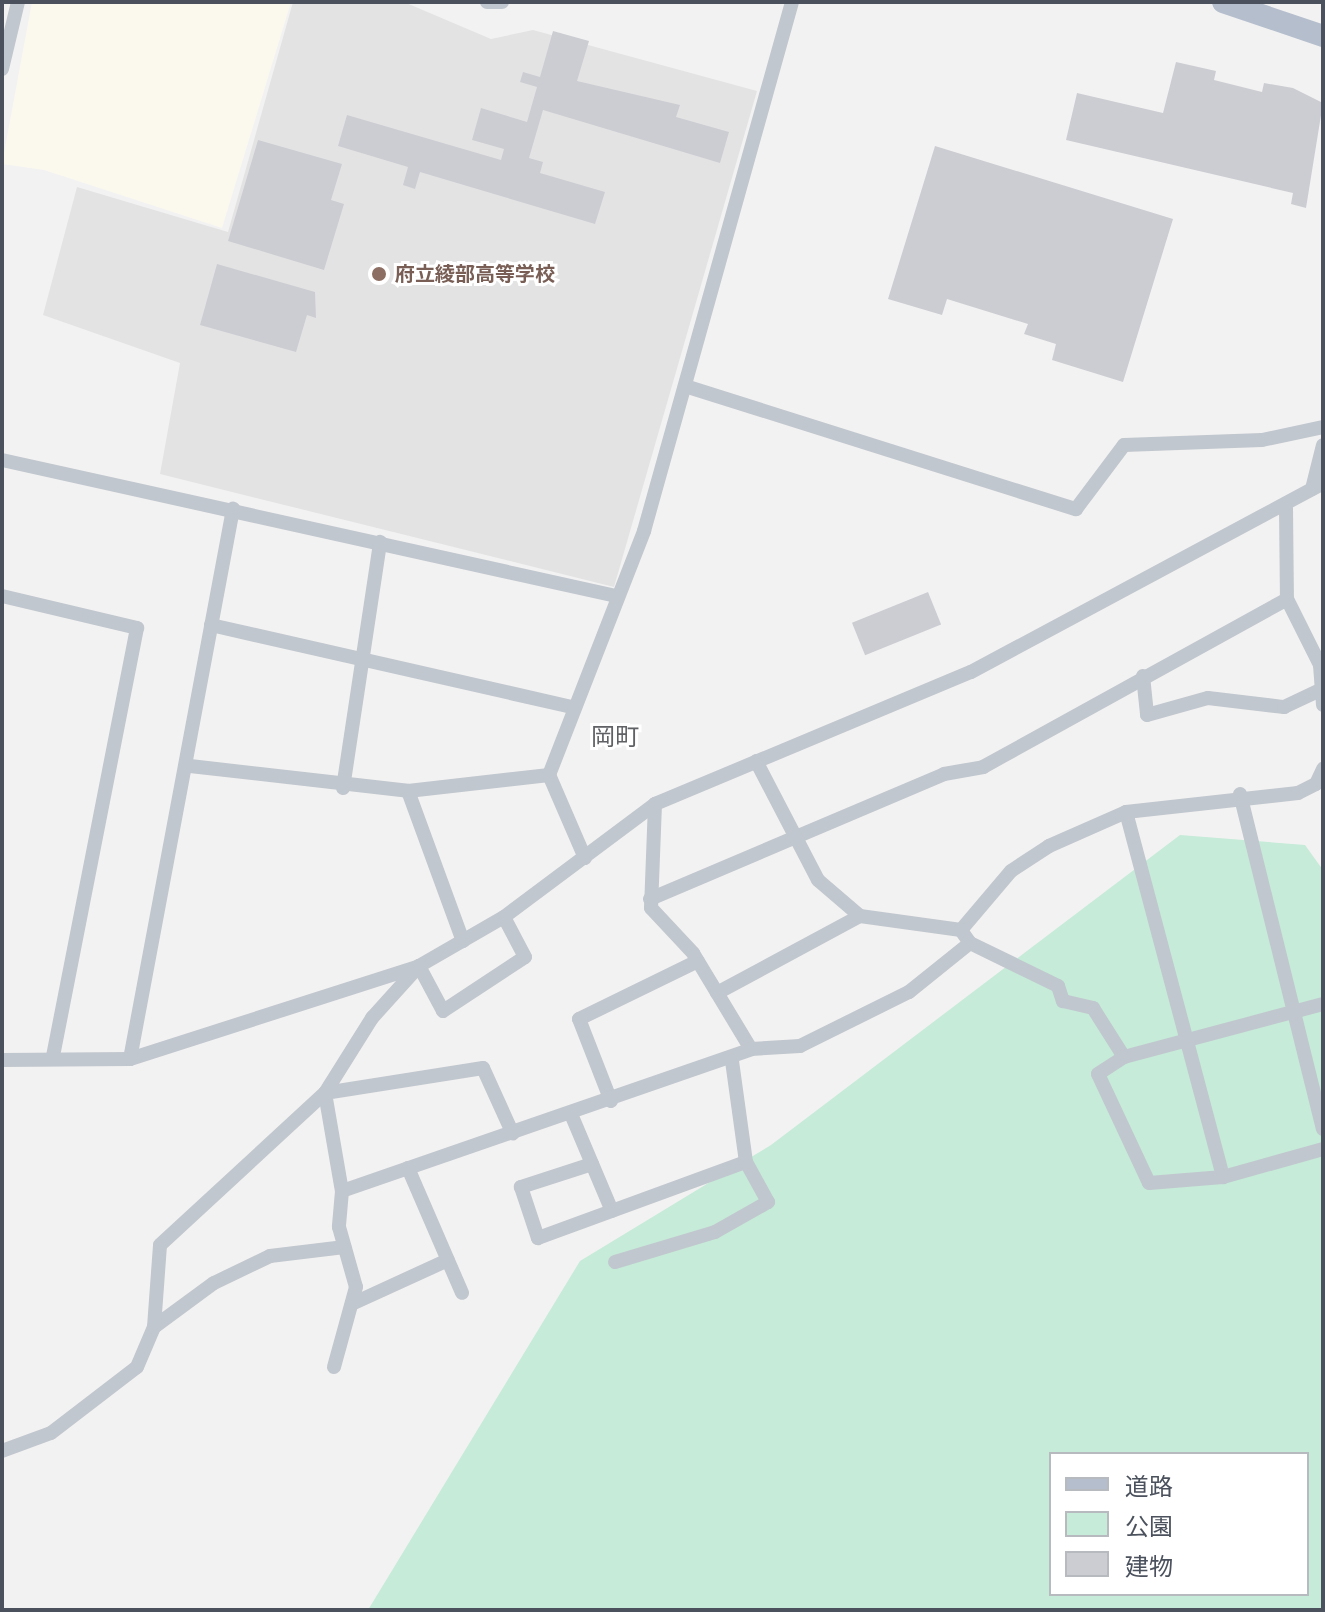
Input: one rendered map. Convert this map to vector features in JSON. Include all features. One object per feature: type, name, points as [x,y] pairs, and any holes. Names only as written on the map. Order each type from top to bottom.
[{"type":"main road","points":[[1223,2],[1323,36]]},
{"type":"street","points":[[2,69],[18,2]]},
{"type":"street","points":[[487,2],[502,2]]},
{"type":"street","points":[[585,858],[549,775],[572,707],[644,531],[792,2]]},
{"type":"street","points":[[685,386],[1076,509],[1124,445],[1262,440],[1323,427]]},
{"type":"street","points":[[2,1060],[53,1056],[130,1059],[419,966],[504,917],[655,804],[971,672],[1286,508],[1317,486],[1323,445]]},
{"type":"street","points":[[2,460],[616,596]]},
{"type":"street","points":[[1286,508],[1287,599],[1320,665],[1323,705]]},
{"type":"street","points":[[130,1059],[190,766],[211,625],[233,509]]},
{"type":"street","points":[[343,788],[366,658],[380,542]]},
{"type":"street","points":[[2,596],[137,628],[53,1056]]},
{"type":"street","points":[[650,899],[756,858],[794,833],[944,774],[983,767],[1287,599]]},
{"type":"street","points":[[211,625],[572,707]]},
{"type":"street","points":[[1143,676],[1147,715],[1208,698],[1284,707],[1322,689]]},
{"type":"street","points":[[756,761],[818,880],[860,916],[966,937],[1058,986],[1063,1001],[1093,1008],[1124,1057]]},
{"type":"street","points":[[190,766],[343,788],[408,791],[549,775]]},
{"type":"street","points":[[342,1191],[732,1061],[751,1049],[800,1046],[855,1022],[909,992],[966,937],[1011,871],[1126,812],[1240,794],[1298,793],[1316,784],[1323,769]]},
{"type":"street","points":[[408,791],[463,941]]},
{"type":"street","points":[[1240,794],[1296,1009],[1323,1129]]},
{"type":"street","points":[[655,804],[650,899],[698,961],[751,1049]]},
{"type":"street","points":[[1126,812],[1223,1177]]},
{"type":"street","points":[[717,993],[860,916]]},
{"type":"street","points":[[419,966],[443,1011],[525,957],[504,917]]},
{"type":"street","points":[[611,1101],[579,1019],[698,961]]},
{"type":"street","points":[[2,1451],[51,1433],[137,1367],[154,1327],[160,1245],[325,1093],[372,1018],[419,966]]},
{"type":"street","points":[[1323,1004],[1124,1057],[1098,1074],[1149,1183],[1223,1177],[1323,1149]]},
{"type":"street","points":[[615,1262],[715,1232],[768,1202],[746,1162],[732,1061]]},
{"type":"street","points":[[325,1093],[483,1068],[513,1134]]},
{"type":"street","points":[[325,1093],[342,1191],[344,1247],[354,1303],[334,1367]]},
{"type":"street","points":[[571,1114],[612,1211]]},
{"type":"street","points":[[592,1164],[521,1187],[538,1238],[746,1162]]},
{"type":"street","points":[[408,1168],[462,1293]]},
{"type":"street","points":[[154,1327],[214,1283],[270,1256],[344,1247]]},
{"type":"street","points":[[354,1303],[448,1260]]},
{"type":"shaded area","points":[[32,2],[291,2],[222,228],[44,170],[2,164]]},
{"type":"shaded area","name":"府立綾部高等学校","points":[[293,2],[404,2],[491,39],[533,30],[757,91],[614,587],[160,474],[180,363],[43,315],[77,187],[228,232]]},
{"type":"green space","points":[[1180,835],[1305,845],[1323,870],[1323,1610],[368,1610],[580,1261],[771,1145]]},
{"type":"building","points":[[553,31],[589,41],[577,81],[680,105],[676,117],[729,132],[720,163],[543,110],[529,158],[543,162],[540,173],[605,192],[595,224],[420,172],[415,189],[403,185],[408,167],[338,146],[347,115],[501,160],[504,149],[472,140],[481,108],[527,122],[537,87],[520,82],[523,72],[540,77]]},
{"type":"building","points":[[1176,62],[1216,71],[1214,80],[1262,92],[1264,83],[1293,88],[1323,103],[1306,208],[1291,204],[1293,193],[1066,140],[1077,93],[1163,113]]},
{"type":"building","points":[[258,140],[342,164],[331,200],[344,204],[324,270],[228,241]]},
{"type":"building","points":[[935,146],[1173,219],[1123,382],[1052,360],[1056,344],[1024,334],[1028,324],[947,299],[942,315],[888,299]]},
{"type":"building","points":[[217,264],[315,292],[316,318],[307,315],[296,352],[200,325]]},
{"type":"building","points":[[928,592],[941,624],[865,655],[852,623]]},
{"type":"place","name":"府立綾部高等学校","points":[[379,274]]},
{"type":"district","name":"岡町","points":[[615,737]]}]
